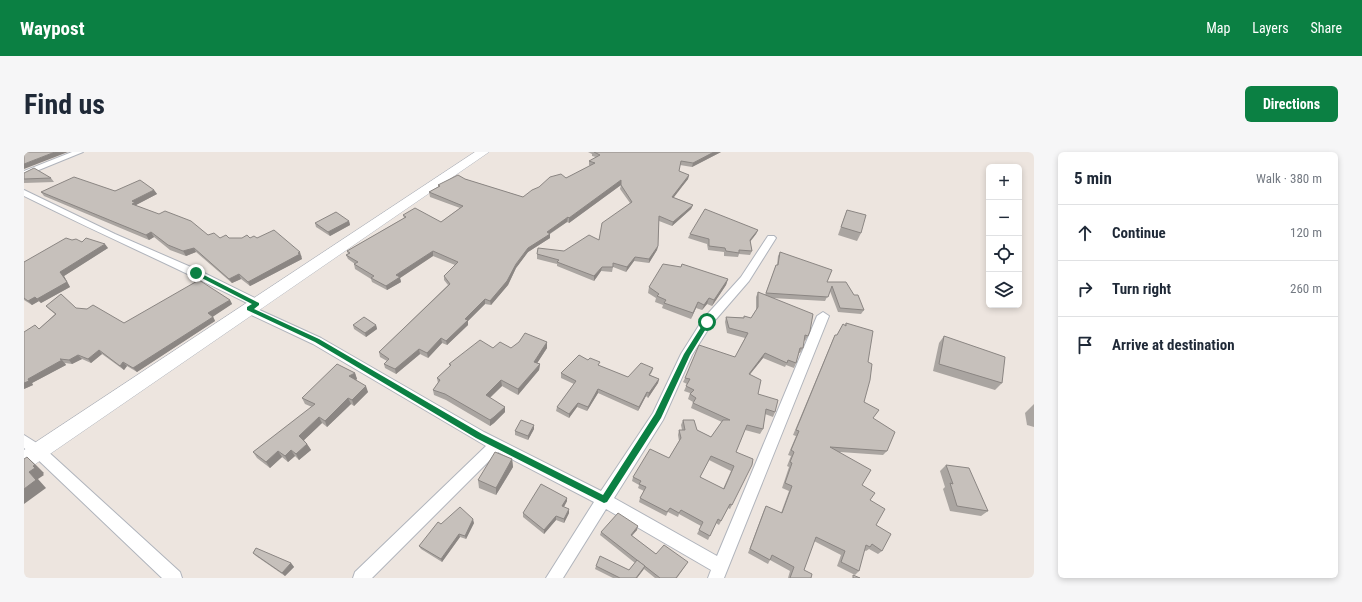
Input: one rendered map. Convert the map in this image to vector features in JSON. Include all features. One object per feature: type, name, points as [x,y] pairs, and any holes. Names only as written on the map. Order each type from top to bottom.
[{"type":"street","points":[[24,174],[79,152]]},
{"type":"street","points":[[24,460],[483,152]]},
{"type":"street","points":[[24,193],[112,236],[196,273],[253,306],[317,340],[496,445],[604,500],[719,572],[823,316]]},
{"type":"street","points":[[554,578],[658,416],[687,354],[703,329],[745,279],[771,238]]},
{"type":"street","points":[[24,440],[38,451],[174,578]]},
{"type":"street","points":[[361,578],[496,445]]},
{"type":"building","points":[[24,152],[55,152],[24,164]]},
{"type":"building","points":[[594,152],[714,152],[693,163],[681,161],[679,171],[689,175],[672,197],[693,205],[673,222],[659,216],[658,246],[649,259],[635,257],[627,267],[613,263],[613,267],[602,267],[594,276],[557,262],[559,260],[537,254],[538,248],[564,251],[589,235],[599,240],[602,223],[632,202],[621,185],[621,180],[547,232],[550,234],[528,248],[516,264],[507,281],[490,301],[485,299],[465,319],[468,320],[446,341],[441,338],[427,353],[419,349],[395,369],[384,364],[389,359],[379,352],[450,284],[444,276],[458,262],[433,251],[396,275],[400,277],[386,286],[371,278],[374,276],[354,264],[358,262],[346,255],[350,253],[347,251],[406,217],[403,215],[415,208],[441,222],[463,206],[429,192],[440,186],[438,185],[458,175],[465,179],[523,197],[539,187],[550,177],[561,174],[566,178],[595,163],[589,161],[600,155]]},
{"type":"building","points":[[34,168],[51,178],[24,179],[24,173]]},
{"type":"building","points":[[74,177],[115,191],[140,180],[154,190],[132,201],[135,203],[132,204],[159,214],[165,211],[191,221],[208,235],[214,233],[220,238],[226,235],[229,238],[242,238],[247,235],[250,238],[254,236],[257,238],[274,230],[300,252],[298,253],[300,254],[248,282],[239,274],[229,279],[194,248],[183,251],[168,245],[151,232],[146,235],[41,192]]},
{"type":"building","points":[[705,209],[758,230],[750,240],[752,251],[739,250],[739,253],[726,251],[725,248],[709,246],[709,239],[690,234]]},
{"type":"building","points":[[847,210],[866,215],[861,233],[841,227]]},
{"type":"building","points":[[336,212],[349,221],[328,232],[315,223]]},
{"type":"building","points":[[66,238],[72,240],[76,239],[82,242],[86,238],[105,244],[60,272],[67,282],[37,299],[35,297],[28,301],[24,298],[24,262]]},
{"type":"building","points":[[780,252],[832,270],[827,282],[846,282],[854,295],[858,295],[864,310],[840,308],[832,286],[828,297],[766,293],[776,265],[778,265]]},
{"type":"building","points":[[663,264],[681,267],[682,264],[728,279],[714,300],[709,298],[704,305],[698,302],[693,313],[664,303],[666,300],[657,296],[659,294],[649,287]]},
{"type":"building","points":[[199,280],[230,300],[208,313],[213,317],[133,368],[123,362],[120,366],[99,350],[88,359],[78,355],[69,360],[60,359],[62,360],[28,379],[29,381],[24,383],[24,332],[35,325],[39,329],[56,314],[46,306],[61,294],[76,308],[87,309],[93,305],[124,323]]},
{"type":"building","points":[[758,292],[813,314],[810,331],[808,336],[805,335],[803,348],[800,348],[796,363],[788,360],[787,363],[765,353],[749,374],[761,380],[758,394],[778,400],[775,412],[766,409],[763,429],[747,425],[736,452],[753,459],[752,465],[732,505],[730,504],[721,521],[718,519],[710,536],[699,530],[703,522],[681,510],[679,513],[670,508],[667,512],[640,498],[646,487],[639,484],[641,481],[633,477],[650,449],[669,458],[681,438],[679,430],[685,430],[683,420],[694,420],[697,430],[711,437],[723,420],[730,420],[693,403],[696,398],[690,394],[694,390],[686,386],[690,379],[685,378],[699,345],[735,357],[748,333],[729,328],[726,317],[744,318],[744,316],[751,318],[758,307]],"holes":[[[711,456],[734,466],[724,489],[700,477]]]},
{"type":"building","points":[[364,317],[376,325],[365,333],[353,325]]},
{"type":"building","points":[[846,323],[873,331],[868,362],[872,364],[870,380],[864,402],[879,410],[873,418],[895,432],[887,451],[830,447],[871,470],[862,485],[875,493],[870,500],[885,509],[876,525],[891,534],[882,551],[872,544],[870,547],[866,545],[859,571],[841,562],[845,551],[816,537],[804,570],[812,574],[811,578],[790,578],[794,567],[772,555],[770,560],[750,549],[766,506],[782,513],[792,486],[785,483],[794,452],[791,450],[799,431],[796,430],[835,335],[837,335],[843,324],[846,326]]},
{"type":"building","points":[[525,333],[547,342],[534,362],[540,364],[518,389],[501,380],[486,395],[505,407],[490,420],[445,394],[433,390],[440,380],[437,378],[451,365],[449,364],[480,340],[493,348],[500,342],[511,348],[519,342]]},
{"type":"building","points":[[944,336],[1005,357],[1002,383],[939,364]]},
{"type":"building","points":[[579,355],[588,360],[590,358],[600,362],[598,365],[628,377],[641,363],[653,368],[649,375],[659,379],[649,393],[647,392],[639,407],[598,389],[588,407],[578,403],[569,414],[557,407],[576,381],[561,373]]},
{"type":"building","points":[[337,364],[355,373],[349,376],[366,386],[352,400],[348,398],[325,421],[319,417],[299,436],[307,444],[296,454],[291,450],[285,456],[278,451],[266,462],[253,452],[315,404],[302,398]]},
{"type":"building","points":[[521,420],[534,425],[528,436],[515,431]]},
{"type":"building","points":[[495,452],[512,459],[496,488],[478,480]]},
{"type":"building","points":[[27,457],[35,465],[33,466],[35,468],[29,472],[36,480],[24,489],[24,459]]},
{"type":"building","points":[[946,465],[969,468],[988,511],[957,506],[950,483],[953,484]]},
{"type":"building","points":[[541,484],[567,498],[562,506],[569,509],[564,519],[556,516],[544,530],[523,513]]},
{"type":"building","points":[[460,507],[473,519],[465,536],[459,534],[441,559],[419,546],[438,522],[441,524]]},
{"type":"building","points":[[618,513],[638,526],[631,535],[656,554],[664,545],[688,562],[676,578],[660,578],[601,532]]},
{"type":"building","points":[[256,548],[291,563],[282,573],[253,553]]},
{"type":"building","points":[[600,556],[629,570],[637,560],[645,566],[636,578],[620,578],[596,566]]},
{"type":"building","points":[[853,575],[860,578],[853,578]]},
{"type":"route","points":[[196,273],[257,304],[249,309],[317,340],[479,436],[604,500],[658,416],[687,354],[707,322]]}]
